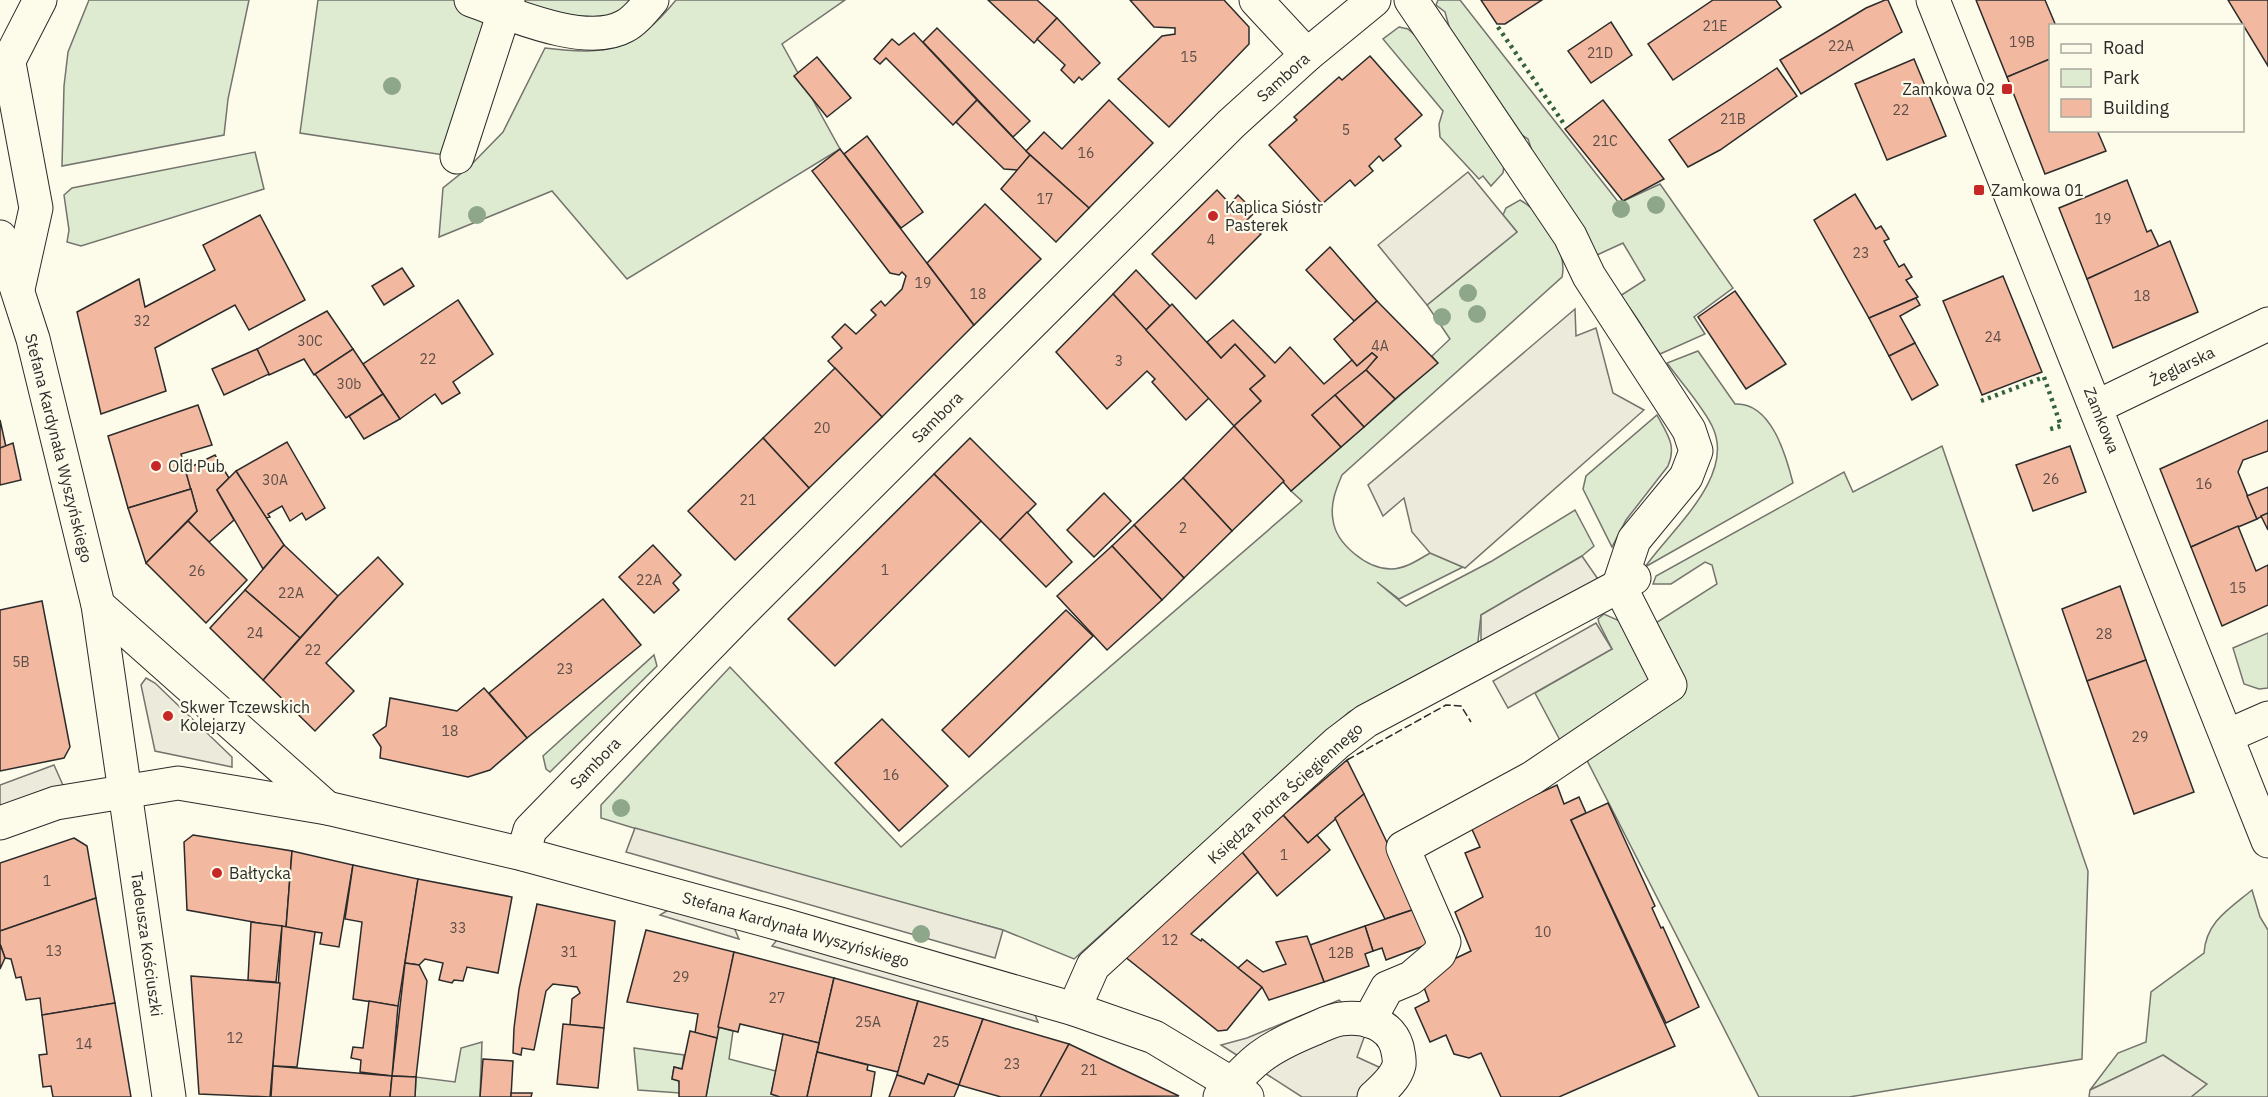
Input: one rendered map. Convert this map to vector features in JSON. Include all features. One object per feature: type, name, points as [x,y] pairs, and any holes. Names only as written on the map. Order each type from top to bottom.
[{"type":"street","points":[[17,291],[36,208],[5,70],[40,0]]},
{"type":"street","points":[[471,0],[506,6],[578,33],[600,34],[625,27],[652,0]]},
{"type":"street","points":[[1256,0],[1307,55]]},
{"type":"street","name":"Sambora","points":[[523,854],[530,830],[738,616],[1231,124],[1307,55],[1374,0]]},
{"type":"street","points":[[1369,1021],[1387,988],[1411,978],[1439,954],[1444,942],[1403,848],[1532,778],[1670,685],[1627,582],[1634,540],[1686,477],[1696,451],[1689,430],[1589,276],[1570,236],[1411,0]]},
{"type":"street","name":"Zamkowa","points":[[1933,0],[2268,841]]},
{"type":"street","points":[[457,157],[506,6]]},
{"type":"street","name":"Stefana Kardynała Wyszyńskiego","points":[[0,237],[33,339],[98,605],[124,790],[178,783],[327,808],[523,854],[780,924],[1074,1009],[1154,1037],[1233,1093]]},
{"type":"street","name":"Żeglarska","points":[[2096,408],[2268,324]]},
{"type":"street","name":"Księdza Piotra Ściegiennego","points":[[1074,1009],[1093,966],[1337,743],[1366,721],[1627,582]]},
{"type":"street","name":"Stefana Kardynała Wyszyńskiego","points":[[98,605],[327,808]]},
{"type":"street","points":[[2227,736],[2268,718]]},
{"type":"street","points":[[0,823],[56,803],[124,790]]},
{"type":"street","name":"Tadeusza Kościuszki","points":[[124,790],[169,1097]]},
{"type":"street","points":[[1233,1093],[1248,1065],[1275,1045],[1339,1019],[1358,1017],[1382,1025],[1393,1035],[1400,1063],[1390,1083],[1374,1097]]},
{"type":"green space","points":[[89,0],[249,0],[228,99],[224,135],[62,166],[64,86],[68,52]]},
{"type":"green space","points":[[318,0],[652,0],[625,27],[504,12],[457,157],[300,133]]},
{"type":"green space","points":[[676,0],[845,0],[782,44],[840,149],[627,279],[552,191],[439,237],[443,188],[469,167],[503,132],[545,48],[587,51],[619,46],[647,30]]},
{"type":"green space","points":[[1438,0],[1460,0],[1619,203],[1660,184],[1733,288],[1694,317],[1705,334],[1660,354],[1620,296],[1645,280],[1623,243],[1597,255],[1533,154],[1528,139],[1520,134],[1450,30],[1445,12],[1436,5]]},
{"type":"green space","points":[[1399,27],[1408,29],[1419,39],[1504,165],[1503,173],[1491,186],[1483,176],[1479,179],[1440,137],[1439,124],[1443,111],[1383,39]]},
{"type":"green space","points":[[255,152],[264,189],[81,246],[67,242],[69,230],[64,195],[72,188]]},
{"type":"green space","points":[[1520,200],[1537,213],[1552,233],[1561,256],[1562,277],[1342,475],[1333,502],[1333,520],[1335,529],[1346,546],[1372,565],[1396,569],[1411,564],[1430,553],[1463,567],[1399,599],[1377,582],[1406,606],[1492,561],[1575,510],[1594,546],[1582,556],[1481,615],[1477,650],[1430,668],[1349,712],[1074,959],[1003,930],[689,845],[601,818],[601,805],[730,667],[901,847],[1302,501],[1291,491],[1437,363],[1432,356],[1450,339],[1427,305],[1517,232],[1503,215],[1506,208]]},
{"type":"green space","points":[[1698,351],[1735,404],[1748,406],[1758,412],[1775,432],[1793,483],[1645,567],[1697,502],[1708,484],[1715,465],[1717,447],[1713,428],[1667,363]]},
{"type":"green space","points":[[1657,415],[1671,446],[1671,459],[1626,520],[1612,547],[1583,489],[1586,476]]},
{"type":"green space","points":[[1942,446],[2088,871],[2082,1059],[1849,1097],[1759,1097],[1575,737],[1562,744],[1535,693],[1612,649],[1598,619],[1604,614],[1622,622],[1634,637],[1717,584],[1712,565],[1705,562],[1671,584],[1653,584],[1656,576],[1844,472],[1853,492]]},
{"type":"green space","points":[[2268,633],[2268,688],[2259,689],[2244,684],[2233,648]]},
{"type":"green space","points":[[654,655],[657,666],[550,772],[546,769],[543,756]]},
{"type":"green space","points":[[2252,890],[2260,917],[2268,930],[2268,1097],[2191,1097],[2206,1084],[2163,1055],[2090,1090],[2118,1053],[2146,1042],[2151,992],[2204,953],[2214,924]]},
{"type":"green space","points":[[718,1027],[733,1031],[729,1059],[776,1071],[771,1094],[780,1097],[706,1097]]},
{"type":"green space","points":[[482,1042],[480,1097],[415,1097],[416,1077],[455,1082],[461,1048]]},
{"type":"green space","points":[[634,1048],[684,1055],[682,1069],[674,1067],[672,1079],[679,1081],[680,1093],[638,1090]]},
{"type":"shaded area","points":[[1468,172],[1517,232],[1427,305],[1378,245]]},
{"type":"shaded area","points":[[1575,309],[1576,336],[1596,328],[1613,393],[1644,410],[1465,568],[1430,553],[1412,532],[1404,498],[1383,516],[1368,485]]},
{"type":"shaded area","points":[[1582,556],[1600,582],[1481,651],[1481,615]]},
{"type":"shaded area","points":[[1596,623],[1612,649],[1508,708],[1493,681]]},
{"type":"shaded area","name":"Skwer Tczewskich Kolejarzy","points":[[146,678],[155,683],[232,757],[232,767],[155,751],[141,685]]},
{"type":"shaded area","points":[[54,765],[70,801],[0,823],[0,785]]},
{"type":"shaded area","points":[[635,828],[1003,930],[995,958],[626,852]]},
{"type":"shaded area","points":[[673,907],[733,925],[739,939],[660,915]]},
{"type":"shaded area","points":[[781,935],[1032,1008],[1038,1022],[772,946]]},
{"type":"shaded area","points":[[1339,1000],[1358,1017],[1366,1032],[1357,1057],[1381,1068],[1374,1097],[1302,1097],[1221,1045],[1247,1038]]},
{"type":"shaded area","points":[[2163,1055],[2207,1084],[2191,1097],[2089,1097],[2090,1090]]},
{"type":"building","points":[[988,0],[1037,0],[1057,18],[1034,43]]},
{"type":"building","points":[[1130,0],[1224,0],[1249,27],[1249,44],[1169,127],[1118,79],[1162,36],[1175,34],[1175,28],[1154,27]]},
{"type":"building","points":[[1481,0],[1542,0],[1505,24],[1497,24]]},
{"type":"building","points":[[1713,0],[1776,0],[1781,7],[1673,80],[1648,44]]},
{"type":"building","points":[[1888,0],[1902,32],[1801,94],[1780,60],[1866,8]]},
{"type":"building","points":[[1976,0],[2045,0],[2055,24],[2049,24],[2049,59],[2007,77]]},
{"type":"building","points":[[2228,0],[2268,0],[2268,66],[2244,24]]},
{"type":"building","points":[[1057,18],[1100,63],[1082,80],[1079,77],[1074,83],[1061,70],[1065,65],[1037,39]]},
{"type":"building","points":[[1611,22],[1632,55],[1591,83],[1568,51]]},
{"type":"building","points":[[937,28],[1030,121],[1013,137],[923,42]]},
{"type":"building","points":[[914,33],[977,100],[953,125],[886,58],[880,64],[874,59],[892,39],[899,45]]},
{"type":"building","points":[[1370,56],[1422,115],[1395,139],[1401,146],[1383,161],[1379,156],[1369,166],[1373,171],[1355,186],[1350,180],[1322,204],[1269,145],[1297,120],[1294,117],[1339,77],[1342,80]]},
{"type":"building","points":[[817,57],[851,98],[827,117],[794,76]]},
{"type":"building","points":[[1914,59],[1946,136],[1887,160],[1855,84]]},
{"type":"building","points":[[2049,59],[2049,132],[2098,132],[2106,151],[2045,174],[2007,77]]},
{"type":"building","points":[[1777,68],[1797,96],[1720,150],[1688,167],[1669,140]]},
{"type":"building","points":[[977,100],[1030,155],[1018,170],[1004,169],[956,122]]},
{"type":"building","points":[[1109,100],[1153,143],[1089,208],[1026,151],[1044,132],[1062,149]]},
{"type":"building","points":[[1603,100],[1664,179],[1623,201],[1565,129]]},
{"type":"building","points":[[867,136],[923,212],[901,228],[844,154]]},
{"type":"building","points":[[840,149],[974,325],[882,417],[828,361],[842,348],[832,337],[845,324],[856,334],[876,315],[871,310],[881,301],[885,306],[902,289],[906,276],[902,272],[899,275],[890,273],[812,171]]},
{"type":"building","points":[[1030,155],[1089,208],[1056,242],[1001,189]]},
{"type":"building","points":[[2127,180],[2147,232],[2151,230],[2159,247],[2087,279],[2059,208]]},
{"type":"building","points":[[1217,190],[1230,204],[1238,195],[1255,212],[1247,220],[1261,234],[1196,299],[1152,254]]},
{"type":"building","points":[[1855,194],[1876,229],[1881,226],[1889,239],[1884,241],[1899,267],[1904,264],[1912,277],[1906,280],[1918,297],[1869,318],[1814,220]]},
{"type":"building","points":[[985,204],[1041,259],[974,325],[927,263]]},
{"type":"building","points":[[260,215],[305,300],[249,330],[235,305],[155,348],[166,391],[101,414],[77,312],[139,279],[145,307],[215,270],[203,245]]},
{"type":"building","points":[[2170,241],[2198,312],[2113,348],[2087,279]]},
{"type":"building","points":[[1330,247],[1377,301],[1354,321],[1306,270]]},
{"type":"building","points":[[402,268],[414,286],[384,305],[372,286]]},
{"type":"building","points":[[1136,270],[1170,306],[1146,330],[1113,294]]},
{"type":"building","points":[[2003,276],[2042,372],[1982,395],[1943,301]]},
{"type":"building","points":[[1735,291],[1786,364],[1746,389],[1698,317]]},
{"type":"building","points":[[1113,294],[1209,398],[1186,420],[1152,382],[1155,379],[1147,371],[1107,409],[1056,352]]},
{"type":"building","points":[[1916,298],[1920,305],[1900,316],[1915,343],[1889,356],[1869,318]]},
{"type":"building","points":[[458,300],[493,354],[453,382],[460,393],[442,404],[435,394],[400,419],[363,364]]},
{"type":"building","points":[[1377,301],[1438,363],[1395,399],[1365,369],[1377,357],[1372,353],[1357,366],[1334,339]]},
{"type":"building","points":[[1172,304],[1221,358],[1235,344],[1265,376],[1250,389],[1261,401],[1234,426],[1146,330]]},
{"type":"building","points":[[327,311],[353,349],[314,375],[304,359],[269,375],[257,349]]},
{"type":"building","points":[[1233,320],[1275,363],[1290,347],[1324,384],[1352,360],[1357,366],[1372,353],[1377,357],[1366,370],[1312,415],[1341,447],[1291,491],[1234,426],[1261,401],[1250,389],[1265,376],[1235,344],[1221,358],[1207,342]]},
{"type":"building","points":[[1915,343],[1938,385],[1912,400],[1889,356]]},
{"type":"building","points":[[257,349],[269,374],[224,395],[212,369]]},
{"type":"building","points":[[353,349],[383,394],[346,418],[315,374]]},
{"type":"building","points":[[835,368],[882,417],[809,488],[763,438]]},
{"type":"building","points":[[1366,370],[1395,399],[1364,427],[1335,395]]},
{"type":"building","points":[[383,394],[400,419],[364,439],[349,416]]},
{"type":"building","points":[[1335,395],[1364,427],[1341,447],[1312,415]]},
{"type":"building","points":[[198,405],[212,445],[181,454],[191,489],[128,508],[108,436]]},
{"type":"building","points":[[0,420],[6,447],[0,448]]},
{"type":"building","points":[[2268,420],[2268,451],[2243,460],[2238,472],[2257,519],[2191,547],[2160,469]]},
{"type":"building","points":[[1234,426],[1284,481],[1232,531],[1183,478]]},
{"type":"building","points":[[763,438],[809,488],[735,560],[688,511]]},
{"type":"building","points":[[970,438],[1036,504],[1000,540],[934,474]]},
{"type":"building","points":[[287,442],[325,508],[306,520],[302,513],[290,521],[282,506],[268,514],[270,517],[266,518],[236,471]]},
{"type":"building","points":[[13,443],[21,480],[0,485],[0,448]]},
{"type":"building","points":[[2070,446],[2086,492],[2033,511],[2016,465]]},
{"type":"building","points":[[215,455],[229,478],[217,490],[234,520],[209,542],[188,521],[197,511],[183,462],[190,459],[193,466]]},
{"type":"building","points":[[236,471],[284,545],[263,569],[217,490]]},
{"type":"building","points":[[934,474],[981,521],[835,666],[788,619]]},
{"type":"building","points":[[1183,478],[1232,531],[1184,578],[1134,525]]},
{"type":"building","points":[[2268,487],[2268,513],[2257,519],[2247,496]]},
{"type":"building","points":[[191,489],[197,511],[146,563],[128,508]]},
{"type":"building","points":[[1104,493],[1131,521],[1094,557],[1067,530]]},
{"type":"building","points":[[1027,512],[1072,562],[1046,587],[1000,540]]},
{"type":"building","points":[[2268,513],[2268,530],[2261,516]]},
{"type":"building","points":[[188,521],[247,580],[206,623],[146,563]]},
{"type":"building","points":[[1134,525],[1184,578],[1162,600],[1112,546]]},
{"type":"building","points":[[2238,526],[2256,571],[2268,565],[2268,605],[2222,626],[2191,547]]},
{"type":"building","points":[[284,545],[338,596],[300,638],[245,590]]},
{"type":"building","points":[[653,545],[681,575],[673,583],[679,590],[654,613],[619,577]]},
{"type":"building","points":[[1112,546],[1162,600],[1107,650],[1057,596]]},
{"type":"building","points":[[378,557],[403,584],[326,663],[354,691],[315,731],[263,680],[338,596]]},
{"type":"building","points":[[2120,586],[2146,660],[2087,681],[2062,609]]},
{"type":"building","points":[[245,590],[300,638],[263,680],[210,628]]},
{"type":"building","points":[[603,599],[641,645],[527,738],[489,693]]},
{"type":"building","points":[[42,601],[70,747],[64,758],[0,771],[0,610]]},
{"type":"building","points":[[1066,610],[1093,636],[969,757],[942,730]]},
{"type":"building","points":[[2146,660],[2194,792],[2134,814],[2087,681]]},
{"type":"building","points":[[484,688],[527,738],[490,770],[468,777],[380,758],[381,747],[373,735],[386,726],[390,698],[457,711]]},
{"type":"building","points":[[882,719],[948,786],[899,831],[835,763]]},
{"type":"building","points":[[1347,760],[1364,794],[1308,843],[1283,815]]},
{"type":"building","points":[[1557,785],[1564,804],[1579,797],[1586,813],[1571,820],[1675,1046],[1559,1097],[1501,1097],[1481,1053],[1469,1058],[1454,1054],[1446,1035],[1430,1042],[1415,1008],[1429,1001],[1422,982],[1422,974],[1471,951],[1455,912],[1483,897],[1465,853],[1480,847],[1470,825]]},
{"type":"building","points":[[1364,794],[1418,908],[1385,919],[1335,818]]},
{"type":"building","points":[[1608,803],[1655,906],[1652,908],[1699,1007],[1666,1023],[1571,820]]},
{"type":"building","points":[[1283,815],[1308,843],[1317,835],[1330,850],[1277,896],[1242,852]]},
{"type":"building","points":[[193,835],[292,851],[286,928],[187,910],[184,842]]},
{"type":"building","points":[[74,838],[87,846],[96,898],[0,931],[0,863]]},
{"type":"building","points":[[292,851],[353,865],[339,947],[320,944],[322,933],[286,928]]},
{"type":"building","points":[[1242,852],[1258,872],[1191,934],[1201,941],[1202,939],[1262,987],[1227,1030],[1218,1031],[1124,956]]},
{"type":"building","points":[[353,865],[418,879],[398,1006],[353,999],[362,922],[345,919]]},
{"type":"building","points":[[418,879],[512,897],[498,973],[467,967],[463,981],[454,980],[452,983],[439,980],[443,963],[425,959],[419,965],[405,963]]},
{"type":"building","points":[[96,898],[115,1003],[42,1015],[40,998],[26,1000],[21,977],[16,978],[11,959],[5,958],[0,944],[0,931]]},
{"type":"building","points":[[537,904],[615,921],[604,1028],[570,1025],[572,999],[580,993],[577,987],[553,984],[546,991],[534,1050],[522,1048],[521,1055],[513,1053],[514,1028],[519,989]]},
{"type":"building","points":[[1418,908],[1434,942],[1386,960],[1382,948],[1373,951],[1365,926]]},
{"type":"building","points":[[251,922],[282,926],[276,982],[248,980]]},
{"type":"building","points":[[282,926],[315,932],[297,1067],[273,1066]]},
{"type":"building","points":[[1365,926],[1373,951],[1365,954],[1369,966],[1324,982],[1310,945]]},
{"type":"building","points":[[646,930],[734,952],[717,1038],[695,1033],[698,1014],[627,1002]]},
{"type":"building","points":[[1307,936],[1324,982],[1269,1000],[1262,987],[1238,968],[1247,960],[1263,972],[1286,964],[1276,942]]},
{"type":"building","points":[[0,944],[5,958],[0,969]]},
{"type":"building","points":[[734,952],[834,978],[819,1043],[740,1024],[738,1032],[718,1027]]},
{"type":"building","points":[[405,963],[419,965],[427,981],[416,1077],[392,1076]]},
{"type":"building","points":[[191,976],[280,983],[270,1097],[199,1094]]},
{"type":"building","points":[[834,978],[918,1001],[898,1072],[817,1052]]},
{"type":"building","points":[[369,1001],[398,1006],[392,1076],[360,1072],[361,1060],[351,1058],[353,1047],[363,1048]]},
{"type":"building","points":[[918,1001],[983,1019],[959,1085],[928,1074],[924,1084],[897,1075]]},
{"type":"building","points":[[115,1003],[131,1097],[53,1097],[51,1086],[43,1087],[39,1055],[47,1054],[42,1015]]},
{"type":"building","points":[[983,1019],[1069,1044],[1040,1097],[1001,1097],[959,1085]]},
{"type":"building","points":[[563,1024],[604,1028],[598,1088],[557,1084]]},
{"type":"building","points":[[690,1031],[717,1038],[706,1097],[679,1097],[679,1081],[672,1079],[674,1067],[682,1069]]},
{"type":"building","points":[[783,1034],[819,1043],[807,1097],[780,1097],[771,1094]]},
{"type":"building","points":[[1069,1044],[1179,1096],[1040,1097]]},
{"type":"building","points":[[817,1052],[868,1065],[867,1070],[875,1072],[871,1097],[807,1097]]},
{"type":"building","points":[[483,1059],[513,1061],[511,1097],[480,1097]]},
{"type":"building","points":[[273,1066],[392,1076],[390,1097],[271,1097]]},
{"type":"building","points":[[928,1074],[959,1085],[954,1097],[889,1097],[897,1075],[924,1084]]},
{"type":"building","points":[[392,1076],[416,1077],[415,1097],[390,1097]]},
{"type":"building","points":[[511,1093],[532,1093],[531,1097],[511,1097]]},
{"type":"hedge","points":[[1498,27],[1564,124]]},
{"type":"hedge","points":[[1981,401],[2044,377],[2061,426],[2047,430]]},
{"type":"fence","points":[[1347,760],[1446,705],[1461,706],[1471,722]]},
{"type":"place","name":"Zamkowa 02","points":[[2007,89]]},
{"type":"place","name":"Zamkowa 01","points":[[1979,190]]},
{"type":"place","name":"Kaplica Sióstr Pasterek","points":[[1213,216]]},
{"type":"place","name":"Old Pub","points":[[156,466]]},
{"type":"place","name":"Skwer Tczewskich Kolejarzy","points":[[168,716]]},
{"type":"place","name":"Bałtycka","points":[[217,873]]}]
